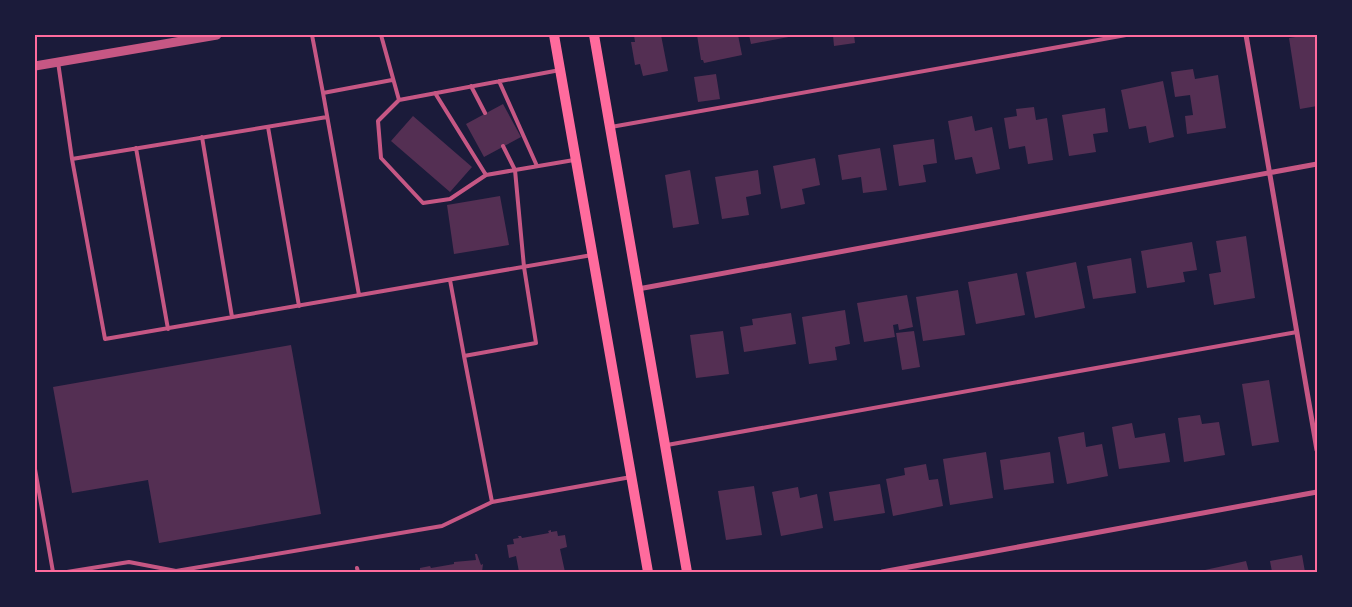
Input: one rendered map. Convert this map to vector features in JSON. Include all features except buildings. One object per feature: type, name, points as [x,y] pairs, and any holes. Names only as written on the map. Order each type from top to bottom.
[{"type":"main road","points":[[554,35],[648,572]]},
{"type":"main road","points":[[594,35],[687,572]]},
{"type":"street","points":[[35,66],[217,35]]},
{"type":"street","points":[[1246,35],[1317,450]]},
{"type":"street","points":[[638,289],[1317,164]]},
{"type":"street","points":[[882,572],[1317,492]]},
{"type":"lane","points":[[312,35],[359,295]]},
{"type":"lane","points":[[381,35],[399,100]]},
{"type":"lane","points":[[610,127],[1126,35]]},
{"type":"lane","points":[[58,62],[72,159],[105,339],[593,255]]},
{"type":"lane","points":[[560,70],[399,100],[378,121],[381,158],[423,203],[450,199],[486,175],[576,159]]},
{"type":"lane","points":[[323,92],[392,80]]},
{"type":"lane","points":[[499,81],[537,166]]},
{"type":"lane","points":[[471,86],[485,113]]},
{"type":"lane","points":[[435,93],[486,175]]},
{"type":"lane","points":[[72,159],[326,117]]},
{"type":"lane","points":[[268,127],[299,306]]},
{"type":"lane","points":[[202,138],[232,317]]},
{"type":"lane","points":[[464,356],[536,343],[524,267],[515,170],[503,146]]},
{"type":"lane","points":[[136,148],[168,329]]},
{"type":"lane","points":[[450,280],[492,502]]},
{"type":"lane","points":[[665,445],[1298,332]]},
{"type":"lane","points":[[35,469],[53,572]]},
{"type":"lane","points":[[67,572],[129,562],[176,571],[442,526],[492,502],[630,477]]}]
